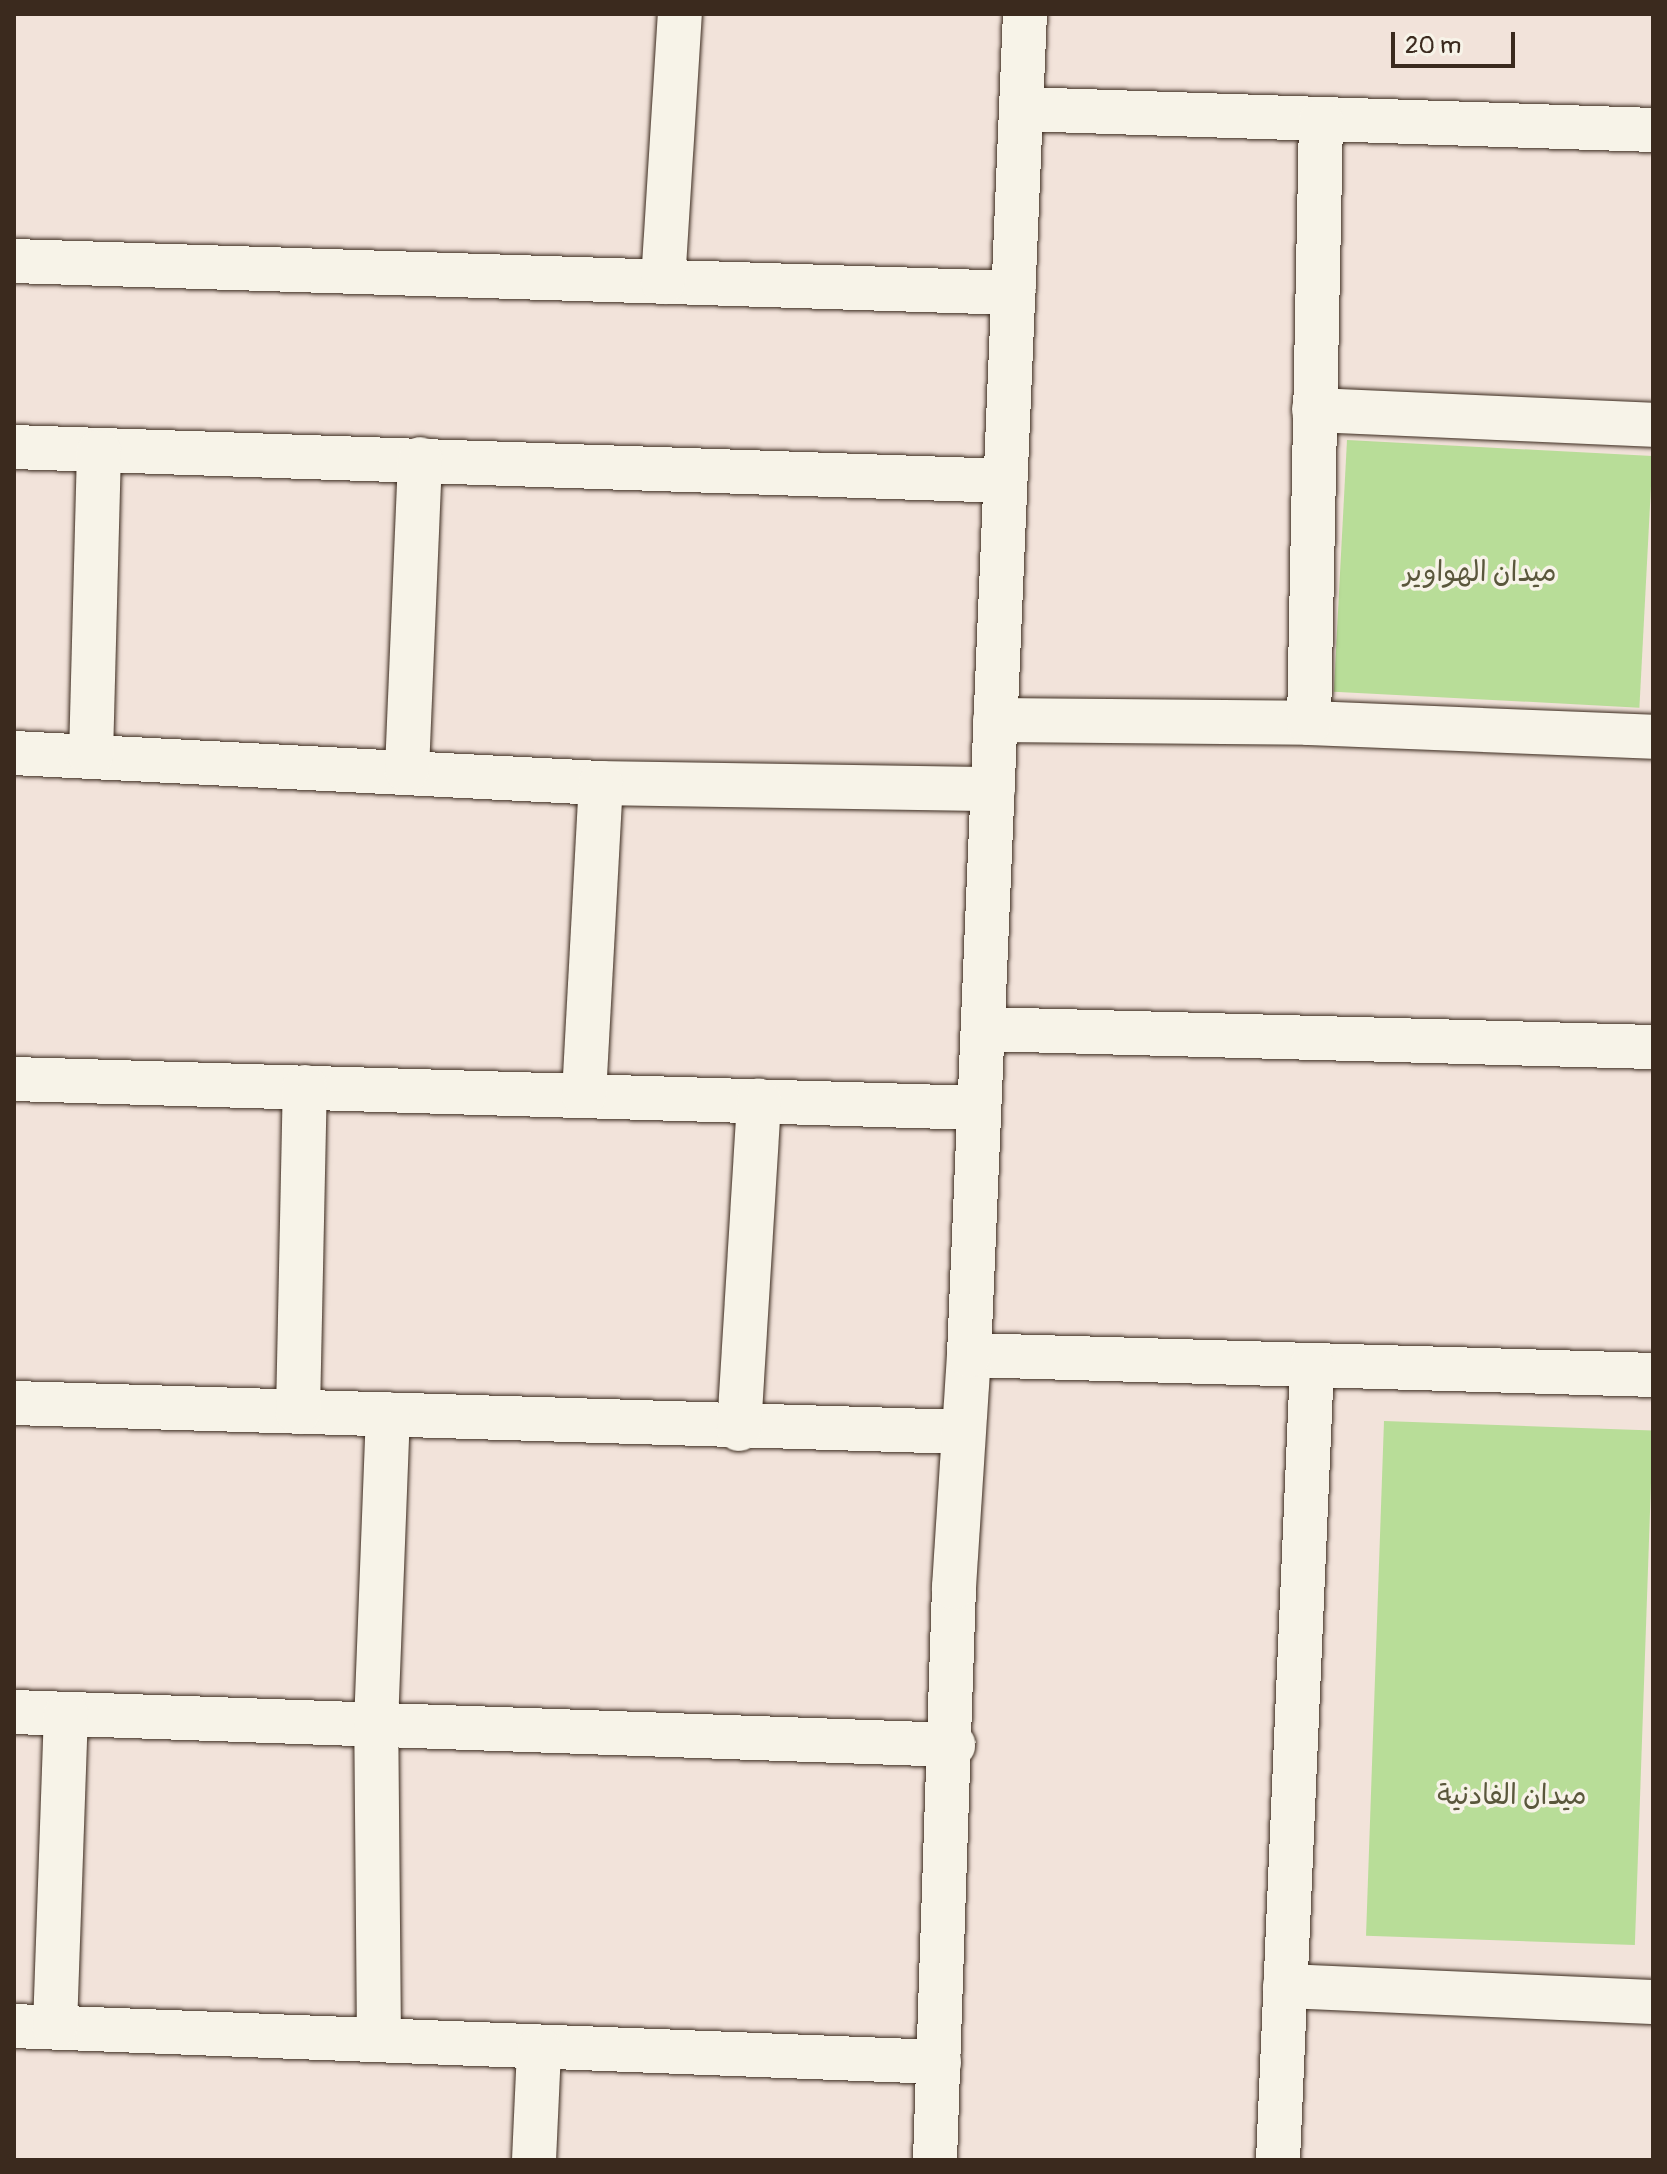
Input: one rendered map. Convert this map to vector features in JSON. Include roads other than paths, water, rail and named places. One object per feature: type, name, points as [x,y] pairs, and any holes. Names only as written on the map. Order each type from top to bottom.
[{"type":"street","points":[[663,282],[680,14]]},
{"type":"street","points":[[935,2160],[963,1432],[969,1355],[1025,14]]},
{"type":"street","points":[[1021,109],[1653,130]]},
{"type":"street","points":[[1309,723],[1321,121]]},
{"type":"street","points":[[14,261],[1013,293]]},
{"type":"street","points":[[1314,410],[1653,425]]},
{"type":"street","points":[[14,447],[1005,481]]},
{"type":"street","points":[[91,756],[99,452]]},
{"type":"street","points":[[407,770],[420,459]]},
{"type":"street","points":[[995,720],[1309,723],[1653,737]]},
{"type":"street","points":[[14,753],[407,770],[601,783],[993,789]]},
{"type":"street","points":[[584,1095],[601,783]]},
{"type":"street","points":[[983,1029],[1653,1047]]},
{"type":"street","points":[[14,1079],[979,1108]]},
{"type":"street","points":[[298,1412],[305,1087]]},
{"type":"street","points":[[739,1429],[759,1101]]},
{"type":"street","points":[[969,1355],[1653,1375]]},
{"type":"street","points":[[1278,2160],[1312,1366]]},
{"type":"street","points":[[14,1403],[388,1414],[739,1429],[963,1432]]},
{"type":"street","points":[[379,2040],[376,1725],[388,1414]]},
{"type":"street","points":[[14,1712],[953,1745]]},
{"type":"street","points":[[66,1714],[34,2027],[539,2049],[939,2062]]},
{"type":"street","points":[[1285,1986],[1653,2002]]},
{"type":"street","points":[[534,2160],[539,2049]]},
{"type":"park label","name":"ميدان الهواوير","points":[[1480,573]]},
{"type":"park label","name":"ميدان الفادنية","points":[[1512,1796]]}]
